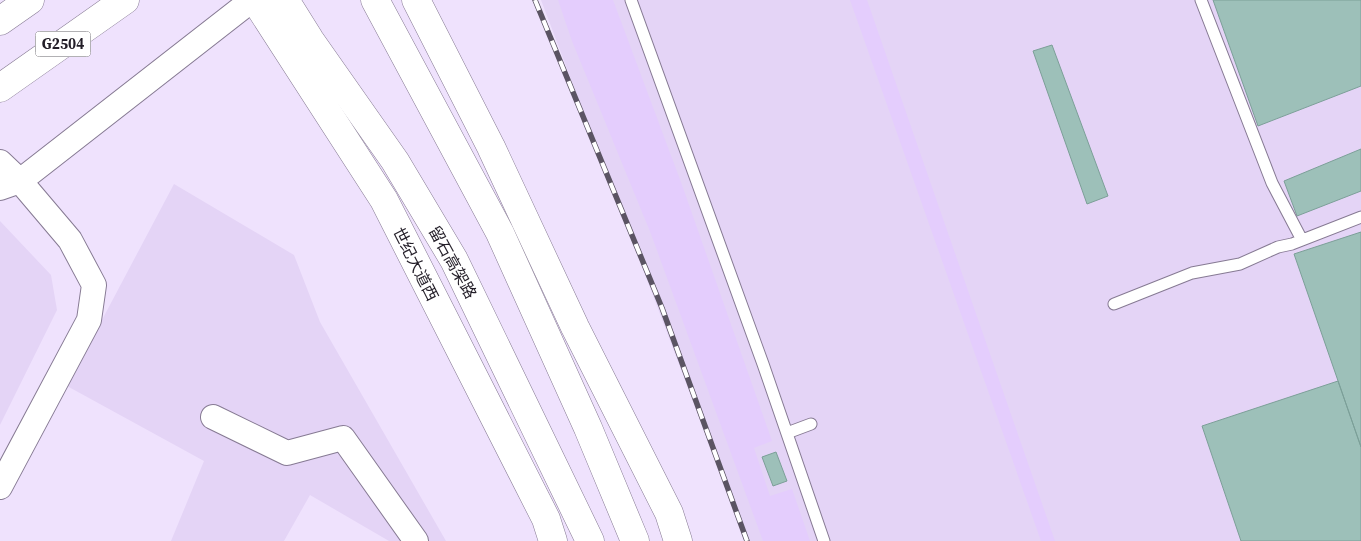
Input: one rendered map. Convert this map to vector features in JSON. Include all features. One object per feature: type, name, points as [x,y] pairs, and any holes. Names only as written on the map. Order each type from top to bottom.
[{"type":"main road","points":[[0,21],[30,0]]},
{"type":"main road","name":"G2504","points":[[0,88],[125,0]]},
{"type":"main road","name":"世纪大道西","points":[[254,0],[384,200],[546,519],[553,541]]},
{"type":"main road","name":"留石高架路","points":[[285,0],[310,40],[395,161],[454,260],[590,541]]},
{"type":"main road","points":[[375,0],[500,233],[588,428],[634,537]]},
{"type":"main road","points":[[416,0],[491,146],[575,327],[668,513],[678,541]]},
{"type":"street","points":[[10,184],[254,0]]},
{"type":"street","points":[[0,162],[10,184],[70,240],[94,285],[89,320],[0,487]]},
{"type":"street","points":[[213,417],[287,453],[343,438],[416,541]]},
{"type":"lane","points":[[631,0],[824,541]]},
{"type":"lane","points":[[1201,0],[1272,183],[1302,240]]},
{"type":"lane","points":[[1114,304],[1192,273],[1240,264],[1278,247],[1302,240],[1361,217]]},
{"type":"lane","points":[[787,434],[811,424]]},
{"type":"shaded area","points":[[541,0],[1361,0],[1361,541],[746,541]]},
{"type":"shaded area","points":[[558,0],[613,0],[682,185],[772,441],[754,448],[770,496],[792,489],[810,541],[763,541],[651,234],[572,41]]},
{"type":"shaded area","points":[[850,0],[867,0],[1055,541],[1041,541]]},
{"type":"shaded area","points":[[174,184],[294,255],[320,322],[446,541],[389,541],[310,495],[284,541],[171,541],[204,461],[67,386]]},
{"type":"shaded area","points":[[0,221],[51,275],[57,310],[0,425]]},
{"type":"building","points":[[1213,0],[1361,0],[1361,86],[1258,126]]},
{"type":"building","points":[[1052,45],[1108,196],[1087,204],[1033,51]]},
{"type":"building","points":[[1361,149],[1361,191],[1297,216],[1284,181]]},
{"type":"building","points":[[1361,232],[1361,447],[1294,254]]},
{"type":"building","points":[[1338,381],[1361,447],[1361,541],[1241,541],[1202,426]]},
{"type":"building","points":[[776,452],[787,481],[773,486],[762,457]]},
{"type":"railway","points":[[535,0],[662,308],[747,541]]}]
